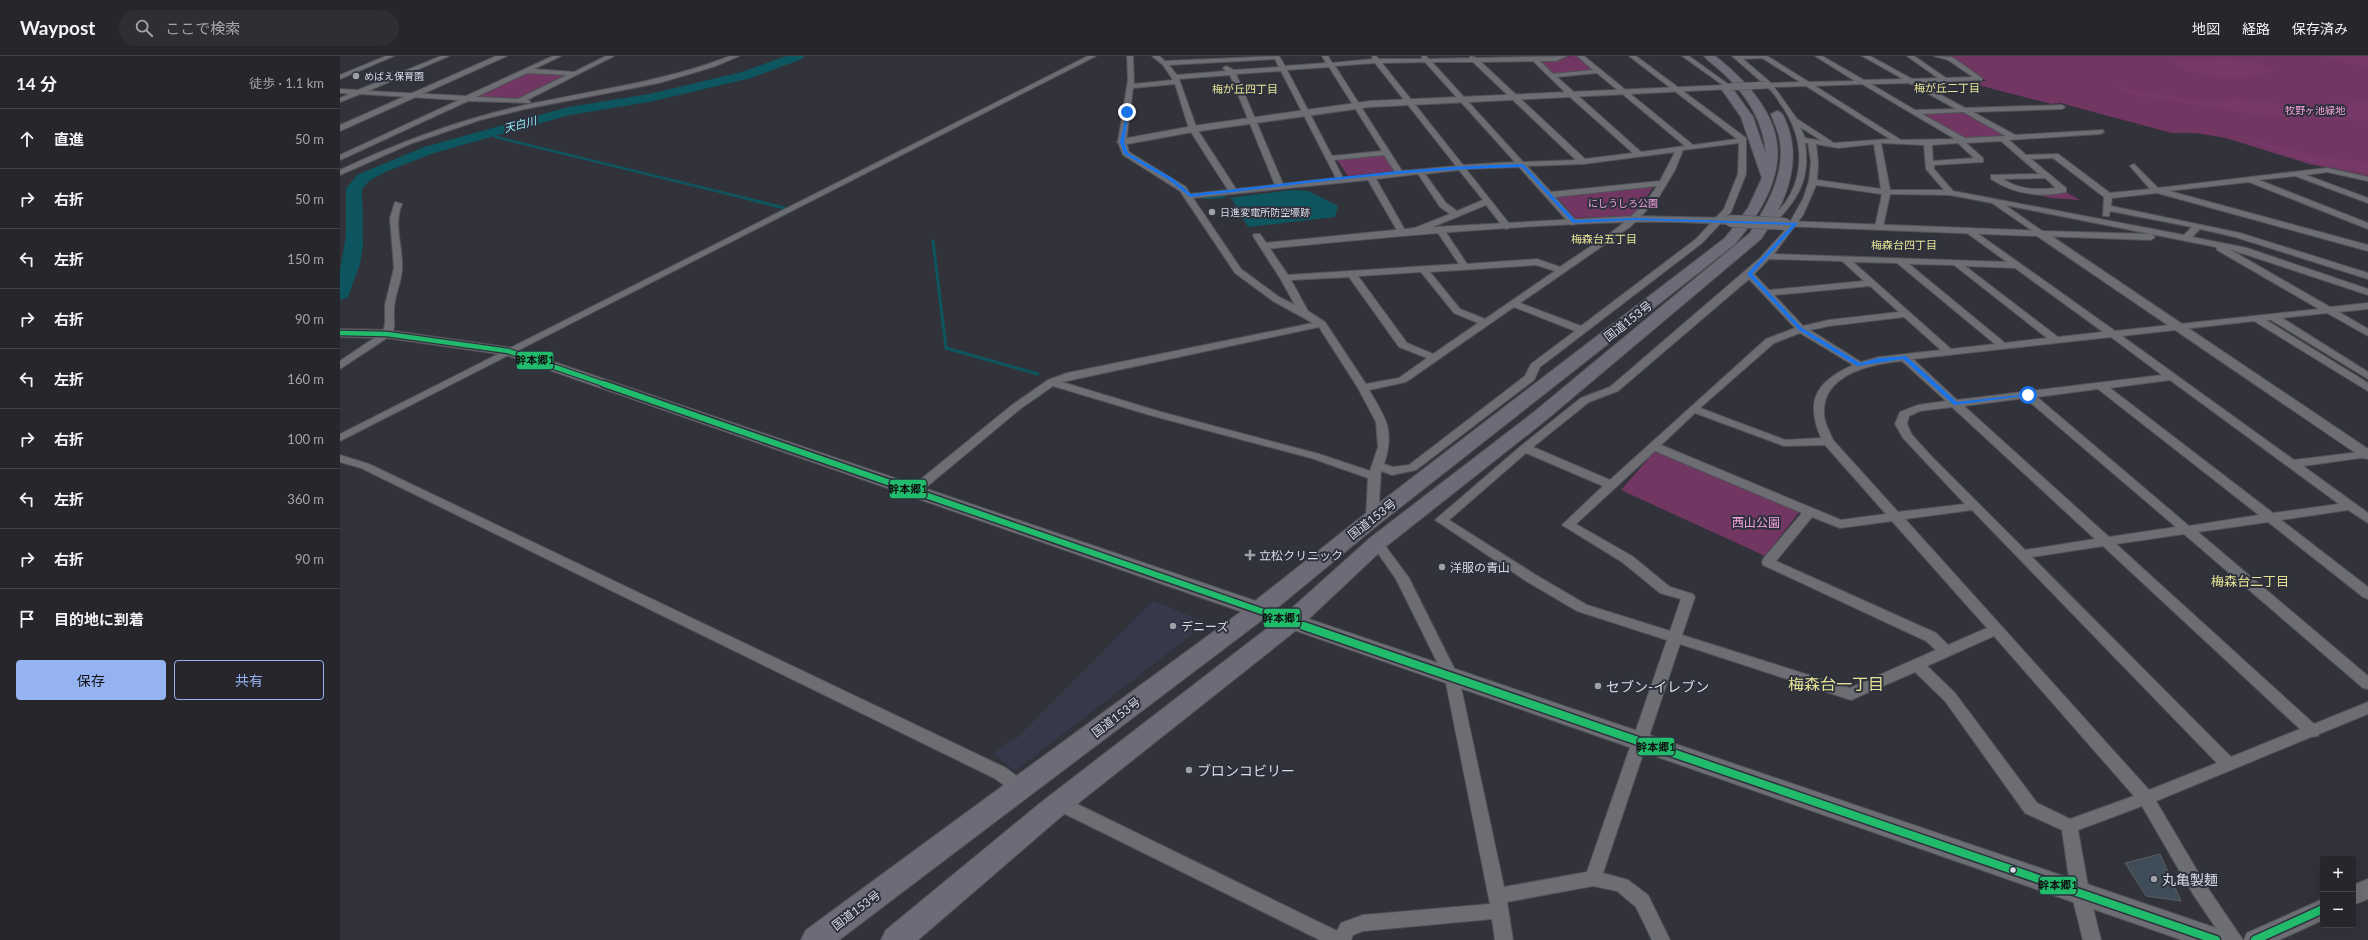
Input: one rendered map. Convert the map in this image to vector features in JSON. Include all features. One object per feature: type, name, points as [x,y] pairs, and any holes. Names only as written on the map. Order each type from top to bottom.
[{"type":"highway","name":"国道153号","points":[[816,940],[1258,611],[1372,519],[1514,400],[1730,241],[1749,217],[1768,181],[1772,141],[1767,124],[1758,106],[1744,87],[1708,56]]},
{"type":"highway","name":"国道153号","points":[[896,940],[1059,803],[1290,622],[1377,543],[1540,416],[1756,236],[1778,198],[1787,161],[1786,140],[1777,114],[1765,96],[1731,57]]},
{"type":"highway","points":[[1728,87],[1747,117],[1768,181]]},
{"type":"main road","points":[[340,333],[387,334],[508,351],[1452,678],[1641,741],[2216,940]]},
{"type":"street","points":[[340,77],[392,56]]},
{"type":"street","points":[[340,100],[446,56]]},
{"type":"street","points":[[340,128],[503,56]]},
{"type":"street","points":[[340,157],[558,56]]},
{"type":"street","points":[[518,102],[611,56]]},
{"type":"street","points":[[716,56],[734,57]]},
{"type":"street","points":[[340,438],[508,351],[1093,56]]},
{"type":"street","points":[[1130,56],[1130,86],[1122,142],[1126,153],[1170,179],[1190,196],[1233,266],[1276,299],[1322,324],[1363,388],[1382,422],[1384,447],[1375,471],[1372,519]]},
{"type":"street","points":[[1155,56],[1165,63],[1178,80],[1193,129],[1233,191]]},
{"type":"street","points":[[1325,56],[1400,174]]},
{"type":"street","points":[[1130,86],[1232,72],[1331,64],[1374,58],[1533,57],[1556,59],[1564,56]]},
{"type":"street","points":[[1580,56],[1692,148]]},
{"type":"street","points":[[1632,56],[1743,140]]},
{"type":"street","points":[[1685,56],[1728,87]]},
{"type":"street","points":[[1731,57],[1763,56],[1899,142]]},
{"type":"street","points":[[1818,56],[1960,140],[1980,160],[1930,162]]},
{"type":"street","points":[[1866,56],[2013,137]]},
{"type":"street","points":[[1910,56],[1946,81]]},
{"type":"street","points":[[1122,142],[1193,129],[1306,113],[1357,106],[1409,102],[1572,96],[1768,85],[1865,84],[1980,79],[1950,58],[1937,56]]},
{"type":"street","points":[[340,173],[410,140],[446,128],[547,103],[659,81],[734,57]]},
{"type":"street","points":[[1165,63],[1214,58],[1277,57],[1281,68],[1340,179]]},
{"type":"street","points":[[1473,57],[1583,162]]},
{"type":"street","points":[[1533,57],[1572,96],[1639,154]]},
{"type":"street","points":[[1731,57],[1768,85],[1796,121],[1803,140],[1805,161],[1802,179],[1793,201],[1781,215],[1756,236]]},
{"type":"street","points":[[1214,58],[1232,72],[1280,186]]},
{"type":"street","points":[[1374,58],[1507,226]]},
{"type":"street","points":[[1426,58],[1573,222]]},
{"type":"street","points":[[525,71],[575,74]]},
{"type":"street","points":[[1551,76],[1598,71]]},
{"type":"street","points":[[340,91],[547,103]]},
{"type":"street","points":[[1914,112],[2062,107]]},
{"type":"street","points":[[1796,121],[1832,145]]},
{"type":"street","points":[[1803,140],[1832,145],[1877,142],[1928,143],[2100,132]]},
{"type":"street","points":[[2002,138],[2063,190],[2028,192],[2009,188],[1994,178],[2046,176]]},
{"type":"street","points":[[1190,196],[1340,179],[1462,168],[1583,162],[1743,140]]},
{"type":"street","points":[[1052,382],[1157,414],[1375,471],[1392,471],[1412,468],[1514,400],[1530,378],[1535,366],[1699,241],[1728,210],[1742,174],[1743,140]]},
{"type":"street","points":[[1812,142],[1815,169],[1813,182],[1791,224],[1767,256],[1749,274],[1614,389],[1585,400],[1525,448],[1441,520],[1531,578],[1582,608],[1850,694],[1997,629]]},
{"type":"street","points":[[1877,142],[1886,192],[1879,228]]},
{"type":"street","points":[[1928,143],[1930,169],[1950,193]]},
{"type":"street","points":[[1363,388],[1402,380],[1515,304],[1635,219],[1654,198],[1664,183],[1680,149]]},
{"type":"street","points":[[1330,158],[1387,153]]},
{"type":"street","points":[[2023,157],[2055,156],[2108,196],[2327,170],[2368,179]]},
{"type":"street","points":[[340,157],[368,159]]},
{"type":"street","points":[[2134,166],[2156,190],[2368,248]]},
{"type":"street","points":[[1420,172],[1443,205],[1454,214]]},
{"type":"street","points":[[2294,173],[2368,201]]},
{"type":"street","points":[[1370,176],[1402,232]]},
{"type":"street","points":[[2248,179],[2368,226]]},
{"type":"street","points":[[1813,182],[1886,192],[1950,193],[2105,221],[2244,250],[2368,292]]},
{"type":"street","points":[[1548,195],[1664,183]]},
{"type":"street","points":[[2105,221],[2108,196]]},
{"type":"street","points":[[1992,200],[2368,454]]},
{"type":"street","points":[[1415,231],[1488,201]]},
{"type":"street","points":[[340,366],[387,334],[392,326],[389,312],[398,268],[397,243],[394,227],[395,209],[398,204]]},
{"type":"street","points":[[2107,208],[2198,226],[2368,276]]},
{"type":"street","points":[[1264,246],[1415,231],[1635,219],[1730,221],[1879,228],[2186,238],[2198,226]]},
{"type":"street","points":[[1440,230],[1465,267]]},
{"type":"street","points":[[1970,231],[2368,519]]},
{"type":"street","points":[[1257,236],[1285,278],[1304,313]]},
{"type":"street","points":[[2212,243],[2368,333]]},
{"type":"street","points":[[1767,256],[2016,264]]},
{"type":"street","points":[[1845,259],[1950,352]]},
{"type":"street","points":[[1900,261],[2004,347]]},
{"type":"street","points":[[1285,278],[1536,262],[1561,270]]},
{"type":"street","points":[[1956,263],[2057,341]]},
{"type":"street","points":[[1423,269],[1457,311],[1487,323]]},
{"type":"street","points":[[1352,274],[1403,345],[1435,358]]},
{"type":"street","points":[[1749,274],[1801,329],[1859,365]]},
{"type":"street","points":[[1767,293],[1872,283]]},
{"type":"street","points":[[1515,304],[1582,330]]},
{"type":"street","points":[[2234,940],[2199,889],[2146,798],[1828,441],[1818,415],[1822,395],[1835,378],[1859,365],[1879,360],[2183,328],[2368,306]]},
{"type":"street","points":[[1593,878],[1641,741],[1688,597],[1665,590],[1627,559],[1568,525],[1693,409],[1770,341],[1801,329],[1829,323],[1907,314]]},
{"type":"street","points":[[2273,317],[2368,376]]},
{"type":"street","points":[[2257,319],[2368,388]]},
{"type":"street","points":[[914,491],[1016,407],[1052,382],[1067,376],[1322,324]]},
{"type":"street","points":[[1904,357],[2313,732]]},
{"type":"street","points":[[2172,377],[1918,408],[1904,414],[1901,424],[1907,436],[1929,460],[1976,506],[2228,764]]},
{"type":"street","points":[[2101,386],[2368,594]]},
{"type":"street","points":[[2028,395],[2368,684]]},
{"type":"street","points":[[1693,409],[1784,443],[1828,441]]},
{"type":"street","points":[[1540,416],[1561,419]]},
{"type":"street","points":[[1654,446],[1840,524],[1896,518],[1976,506]]},
{"type":"street","points":[[1525,448],[1611,485]]},
{"type":"street","points":[[2292,464],[2368,454]]},
{"type":"street","points":[[340,458],[365,466],[739,646],[1000,773],[1020,788]]},
{"type":"street","points":[[2023,554],[2350,506]]},
{"type":"street","points":[[1810,511],[1768,562],[1931,637],[1946,651]]},
{"type":"street","points":[[1377,543],[1402,578],[1452,678],[1498,903],[1504,940]]},
{"type":"street","points":[[1916,664],[1950,697],[2031,808],[2069,826],[2146,798],[2228,764],[2313,732],[2368,708]]},
{"type":"street","points":[[1059,803],[1338,940]]},
{"type":"street","points":[[2069,826],[2080,892],[2092,940]]},
{"type":"street","points":[[1342,940],[1347,929],[1363,923],[1498,903],[1593,878],[1622,885],[1642,901],[1658,931],[1661,940]]},
{"type":"street","points":[[2356,894],[2368,889]]},
{"type":"street","points":[[2255,940],[2320,910]]},
{"type":"shaded area","points":[[1153,601],[1207,623],[1015,771],[993,753],[1017,738]]},
{"type":"green space","points":[[1571,56],[1580,56],[1597,71],[1553,75],[1538,60],[1557,60]]},
{"type":"green space","name":"牧野ヶ池緑地","points":[[1943,56],[2368,56],[2368,176],[2309,164],[2226,138],[2196,133],[2172,133],[2060,103],[2052,104],[1970,83],[1986,81],[1951,57]]},
{"type":"green space","points":[[2323,56],[2368,56],[2368,67],[2325,58]]},
{"type":"green space","points":[[2228,58],[2253,62],[2276,69],[2250,77],[2236,79],[2221,78],[2193,73],[2169,60]]},
{"type":"green space","points":[[527,73],[569,75],[518,99],[475,97]]},
{"type":"green space","points":[[2119,87],[2211,102],[2236,98],[2298,106],[2368,101],[2368,121],[2263,116],[2126,94]]},
{"type":"green space","points":[[1961,112],[2006,135],[1964,138],[1921,113]]},
{"type":"green space","points":[[2251,139],[2314,155],[2368,163],[2368,173],[2293,157],[2264,146]]},
{"type":"green space","points":[[1381,154],[1386,156],[1395,171],[1348,176],[1336,158]]},
{"type":"green space","name":"にしうしろ公園","points":[[1654,186],[1633,216],[1575,218],[1557,197]]},
{"type":"green space","points":[[2066,192],[2080,200],[2052,198],[2031,194]]},
{"type":"green space","name":"西山公園","points":[[1655,451],[1800,511],[1765,556],[1621,490]]},
{"type":"water","points":[[1292,190],[1308,191],[1338,206],[1335,217],[1248,227],[1233,199],[1228,198]]},
{"type":"building","name":"丸亀製麺","points":[[2160,854],[2181,901],[2146,896],[2125,863]]},
{"type":"waterway","name":"天白川","points":[[340,294],[353,255],[355,227],[354,189],[363,178],[380,169],[429,150],[569,111],[649,98],[746,75],[798,56]]},
{"type":"waterway","points":[[491,133],[496,137],[747,198]]},
{"type":"waterway","points":[[1203,198],[1224,197]]},
{"type":"waterway","points":[[747,198],[784,208]]},
{"type":"waterway","points":[[933,241],[946,348],[1038,374]]},
{"type":"transit line","name":"幹本郷1","points":[[340,333],[387,334],[508,351],[2216,940]]},
{"type":"transit line","name":"幹本郷1","points":[[2255,940],[2320,910]]},
{"type":"place","name":"めばえ保育園","points":[[356,76]]},
{"type":"place","name":"日進変電所防空壕跡","points":[[1212,212]]},
{"type":"place","name":"立松クリニック","points":[[1250,555]]},
{"type":"place","name":"洋服の青山","points":[[1442,567]]},
{"type":"place","name":"デニーズ","points":[[1173,626]]},
{"type":"place","name":"セブン-イレブン","points":[[1598,686]]},
{"type":"place","name":"ブロンコビリー","points":[[1189,770]]},
{"type":"place","name":"丸亀製麺","points":[[2154,879]]},
{"type":"district","name":"梅が丘二丁目","points":[[1947,87]]},
{"type":"district","name":"梅が丘四丁目","points":[[1245,88]]},
{"type":"district","name":"梅森台五丁目","points":[[1604,238]]},
{"type":"district","name":"梅森台四丁目","points":[[1904,244]]},
{"type":"district","name":"梅森台二丁目","points":[[2250,581]]},
{"type":"district","name":"梅森台一丁目","points":[[1836,683]]},
{"type":"route","points":[[1127,112],[1122,142],[1126,153],[1170,179],[1190,196],[1340,179],[1475,166],[1523,165],[1573,222],[1635,219],[1796,224],[1749,274],[1801,329],[1859,365],[1879,360],[1904,357],[1956,404],[2028,395]]}]
